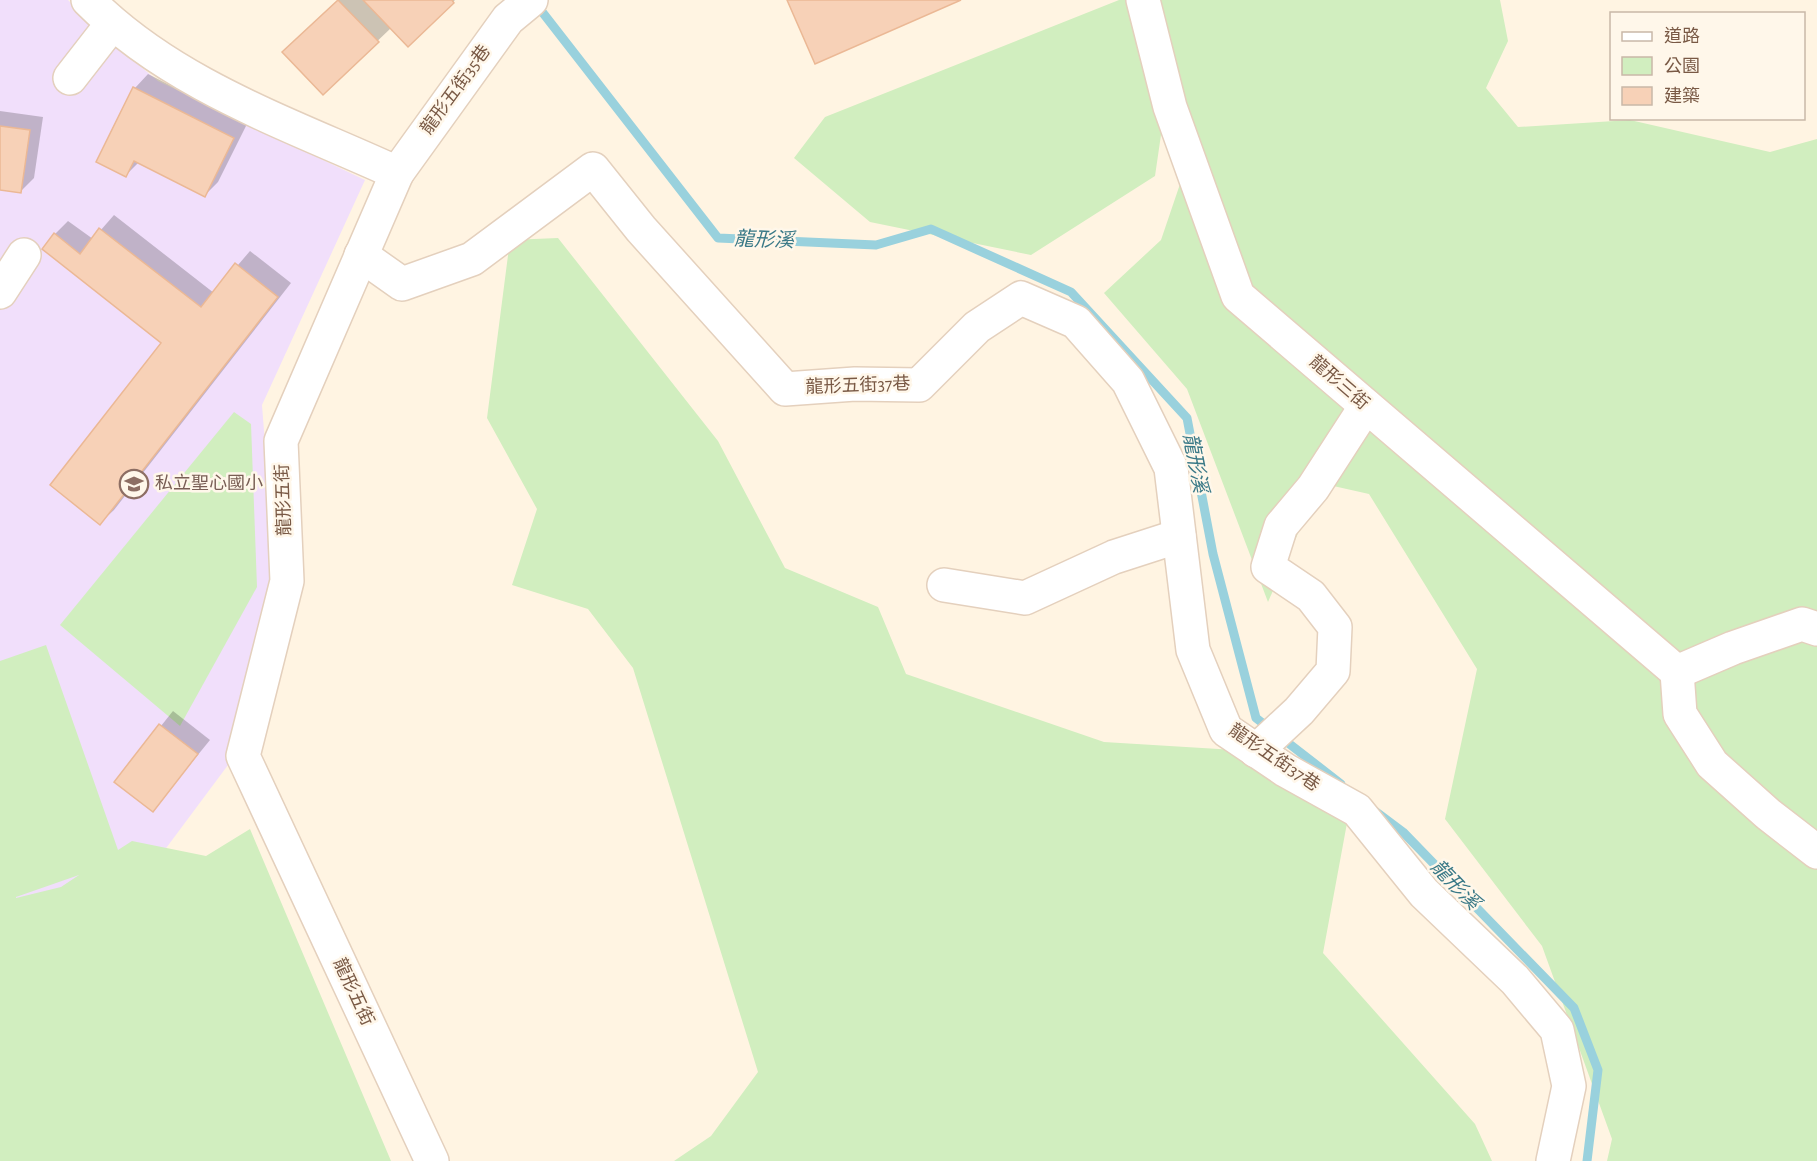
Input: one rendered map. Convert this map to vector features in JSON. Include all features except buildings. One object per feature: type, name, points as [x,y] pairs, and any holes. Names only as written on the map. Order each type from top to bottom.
[{"type":"street","points":[[88,0],[112,24],[189,79],[397,172]]},
{"type":"street","name":"龍形三街","points":[[1143,0],[1170,106],[1238,296],[1677,672]]},
{"type":"street","name":"龍形五街35巷","points":[[397,172],[512,8]]},
{"type":"street","points":[[70,78],[112,24]]},
{"type":"street","name":"龍形五街37巷","points":[[361,255],[402,284],[472,259],[593,169],[641,229],[785,389],[855,384],[919,385],[977,327],[1021,298],[1076,322],[1128,381],[1171,468],[1193,650],[1226,730],[1256,751],[1357,810],[1424,893],[1515,980],[1557,1030],[1569,1086],[1554,1161]]},
{"type":"street","name":"龍形五街","points":[[397,172],[281,441],[287,581],[243,756],[432,1161]]},
{"type":"street","points":[[0,292],[24,255]]},
{"type":"street","points":[[1256,751],[1299,711],[1333,671],[1335,627],[1311,596],[1268,567],[1281,526],[1313,488],[1366,406]]},
{"type":"street","points":[[944,585],[1025,598],[1114,557],[1179,536]]},
{"type":"street","points":[[1817,629],[1802,624],[1733,648],[1677,672],[1680,714],[1712,765],[1768,814],[1817,852]]},
{"type":"shaded area","name":"私立聖心國小","points":[[0,0],[68,0],[104,36],[158,81],[365,180],[262,405],[274,562],[231,761],[158,859],[0,921]]},
{"type":"green space","points":[[1119,0],[1500,0],[1508,41],[1486,88],[1518,127],[1630,120],[1770,152],[1817,139],[1817,1161],[1607,1161],[1612,1139],[1542,946],[1445,819],[1477,669],[1369,494],[1320,483],[1268,602],[1187,389],[1104,293],[1161,240],[1197,134],[1169,80],[1155,176],[1031,255],[870,222],[794,158],[825,117]]},
{"type":"green space","points":[[558,238],[718,441],[785,568],[878,607],[906,674],[1104,742],[1235,750],[1347,823],[1323,953],[1475,1124],[1492,1161],[674,1161],[711,1136],[758,1072],[633,668],[588,609],[512,585],[537,509],[487,418],[510,240]]},
{"type":"green space","points":[[234,412],[251,424],[257,587],[180,726],[60,625]]},
{"type":"green space","points":[[46,645],[118,850],[132,841],[206,856],[250,829],[391,1161],[0,1161],[0,661]],"holes":[[[79,875],[61,887],[16,898]]]},
{"type":"waterway","name":"龍形溪","points":[[536,4],[718,238],[876,245],[931,229],[1071,292],[1187,418],[1213,554],[1256,718],[1341,784]]},
{"type":"waterway","name":"龍形溪","points":[[1375,811],[1403,832],[1574,1008],[1598,1070],[1587,1161]]},
{"type":"place","name":"私立聖心國小","points":[[134,484]]}]
